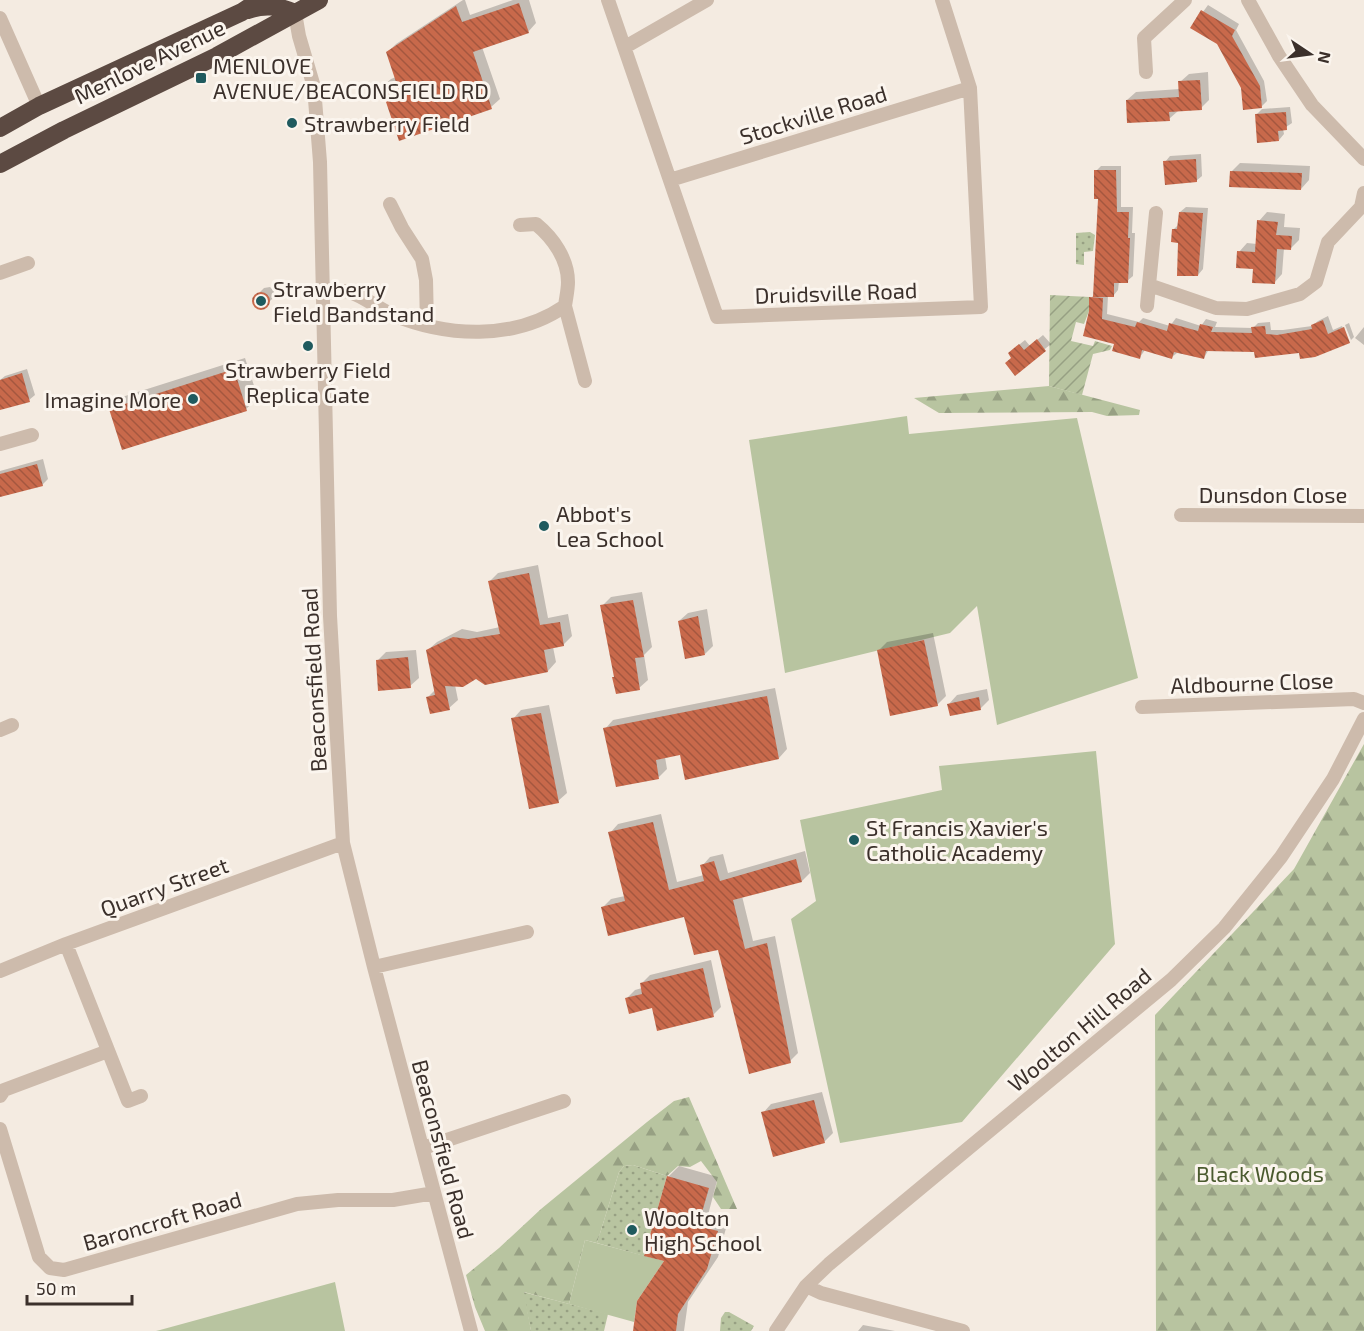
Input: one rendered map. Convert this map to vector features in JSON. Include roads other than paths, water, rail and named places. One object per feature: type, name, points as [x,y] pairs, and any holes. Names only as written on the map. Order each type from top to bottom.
[{"type":"highway","name":"Menlove Avenue","points":[[0,128],[39,106],[242,12],[260,0]]},
{"type":"highway","points":[[242,12],[257,7],[293,7],[309,0]]},
{"type":"highway","name":"Menlove Avenue","points":[[0,164],[64,130],[217,56],[293,7],[319,0]]},
{"type":"street","name":"Druidsville Road","points":[[609,0],[717,317],[981,307],[970,88],[942,0]]},
{"type":"street","points":[[625,47],[707,0]]},
{"type":"street","points":[[1146,72],[1144,38],[1185,0]]},
{"type":"street","points":[[1248,0],[1280,56],[1312,105],[1364,159]]},
{"type":"street","name":"Beaconsfield Road","points":[[293,7],[314,87],[320,162],[330,616],[343,843],[471,1331]]},
{"type":"street","points":[[0,18],[39,106]]},
{"type":"street","name":"Stockville Road","points":[[670,180],[970,88]]},
{"type":"street","points":[[1149,285],[1216,308],[1247,309],[1300,294],[1316,282],[1328,242],[1361,207],[1364,193]]},
{"type":"street","points":[[390,204],[422,259],[426,280],[427,326]]},
{"type":"street","points":[[1147,306],[1156,213]]},
{"type":"street","points":[[520,225],[536,224],[550,236],[562,257],[568,280],[565,306],[585,381]]},
{"type":"street","points":[[0,273],[28,263]]},
{"type":"street","points":[[322,291],[350,292],[387,313],[427,326],[479,333],[507,330],[557,312],[565,306]]},
{"type":"street","points":[[0,444],[32,435]]},
{"type":"street","name":"Dunsdon Close","points":[[1181,515],[1364,516]]},
{"type":"street","name":"Aldbourne Close","points":[[1142,707],[1354,699],[1364,702]]},
{"type":"street","name":"Woolton Hill Road","points":[[776,1331],[806,1286],[834,1260],[1171,980],[1224,928],[1287,847],[1333,779],[1364,719]]},
{"type":"street","name":"Quarry Street","points":[[0,971],[66,944],[343,843]]},
{"type":"street","points":[[374,967],[527,932]]},
{"type":"street","points":[[66,944],[128,1101]]},
{"type":"street","points":[[0,1096],[4,1090],[108,1051]]},
{"type":"street","points":[[423,1148],[564,1101]]},
{"type":"street","name":"Baroncroft Road","points":[[0,1129],[39,1257],[50,1268],[64,1270],[297,1204],[338,1200],[393,1200],[434,1193]]},
{"type":"street","points":[[806,1286],[821,1293],[963,1331]]},
{"type":"place","name":"MENLOVE AVENUE/BEACONSFIELD RD","points":[[201,78]]},
{"type":"place","name":"Strawberry Field","points":[[292,123]]},
{"type":"place","name":"Strawberry Field Bandstand","points":[[261,301]]},
{"type":"place","name":"Strawberry Field Replica Gate","points":[[308,346]]},
{"type":"place","name":"Imagine More","points":[[193,399]]},
{"type":"place","name":"Abbot's Lea School","points":[[544,526]]},
{"type":"place","name":"St Francis Xavier's Catholic Academy","points":[[854,840]]},
{"type":"place","name":"Woolton High School","points":[[632,1230]]},
{"type":"park label","name":"Black Woods","points":[[1260,1173]]}]
